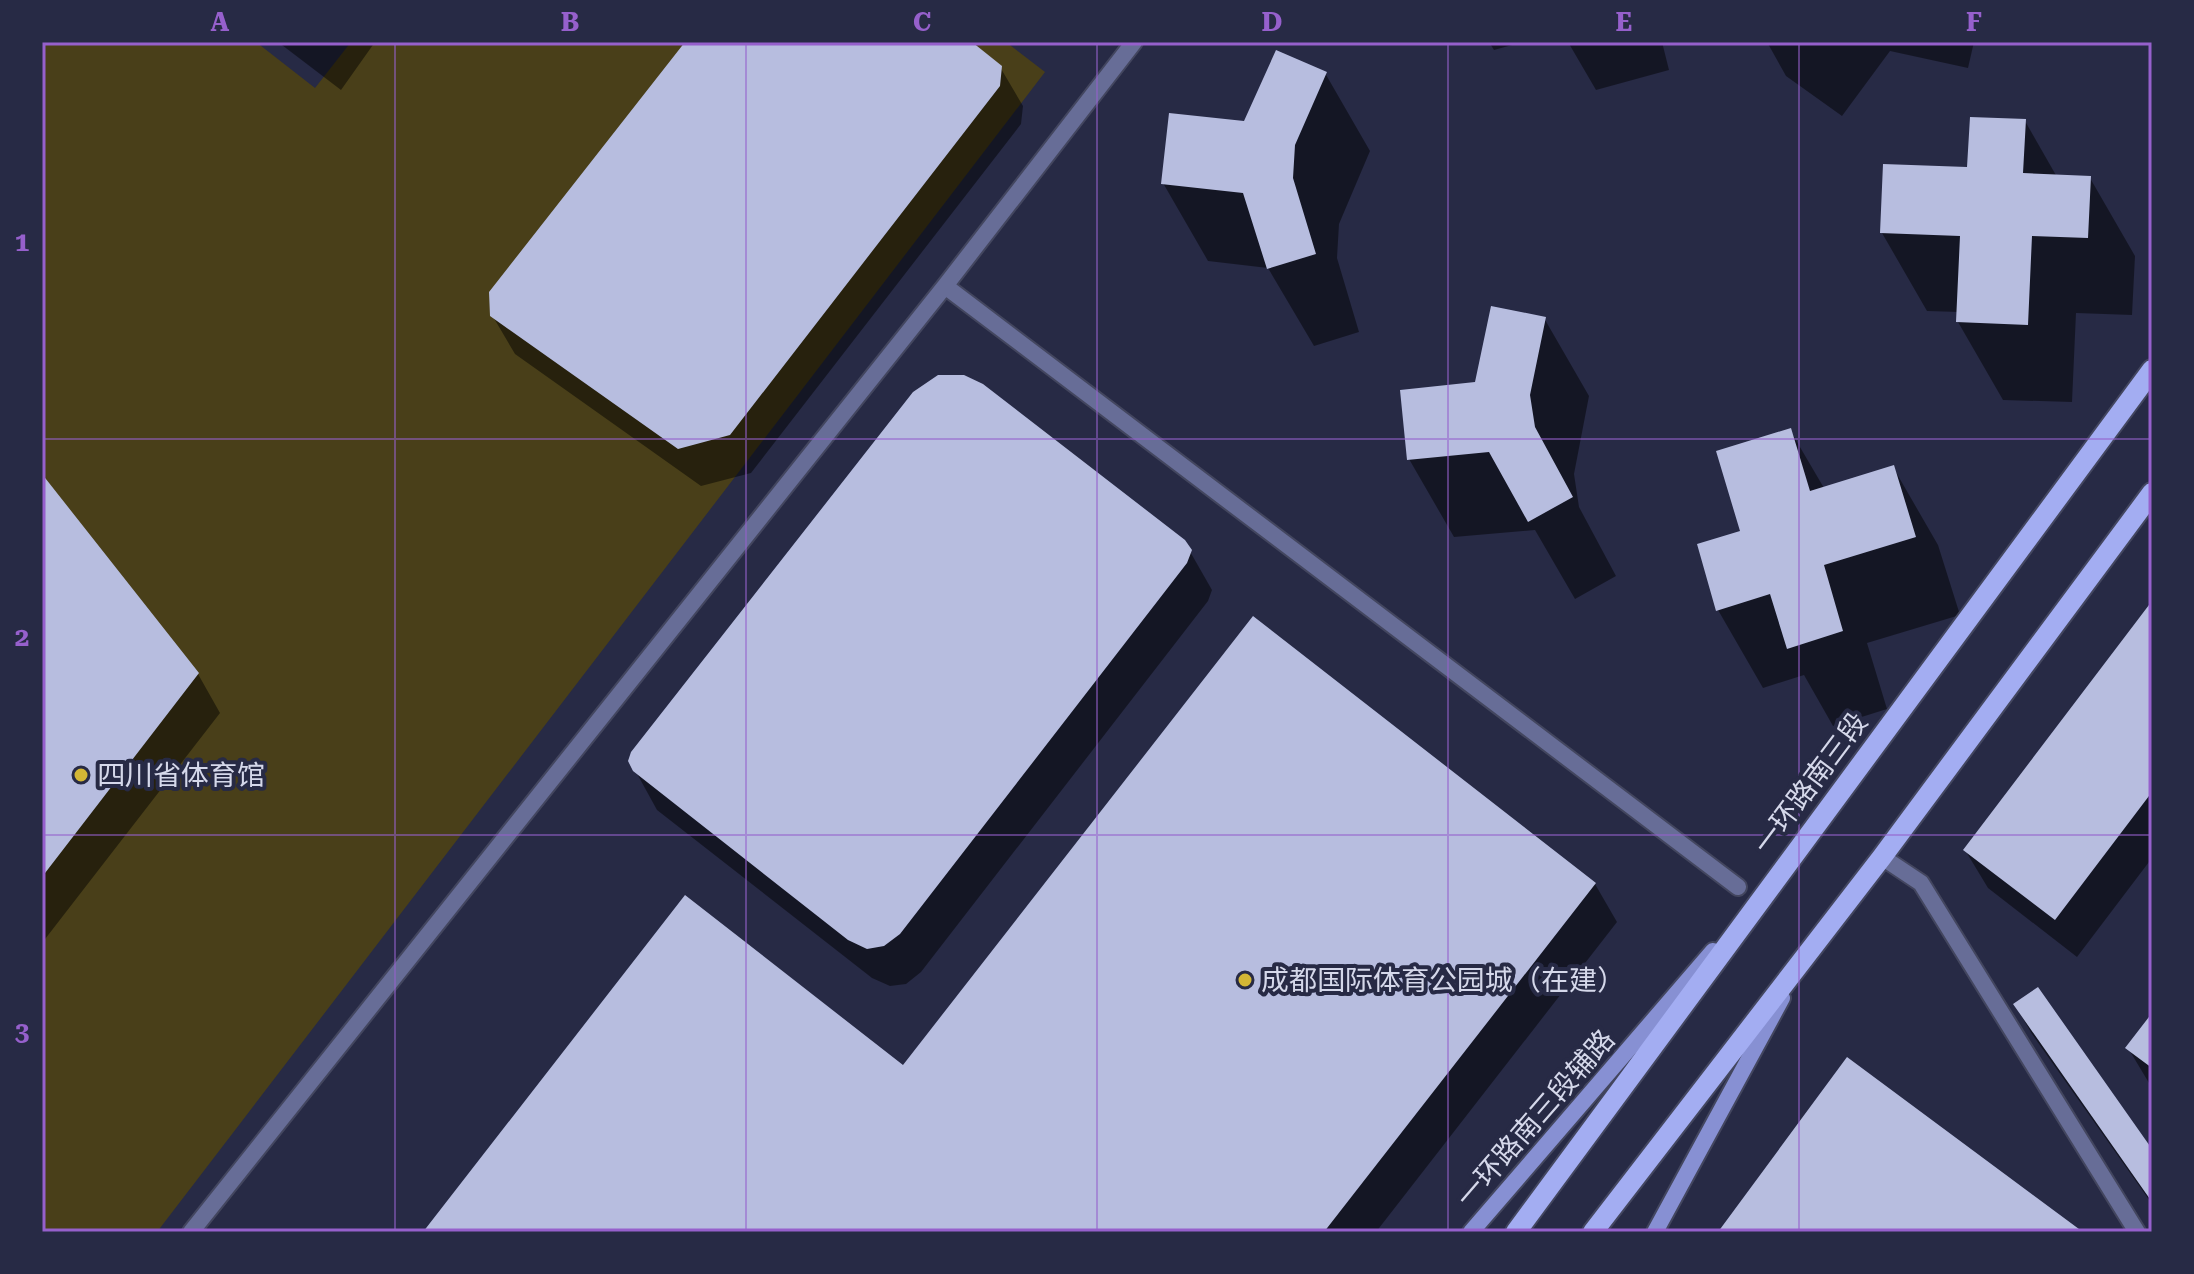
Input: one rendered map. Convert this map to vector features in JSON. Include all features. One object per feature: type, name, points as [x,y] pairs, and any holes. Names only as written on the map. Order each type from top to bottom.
[{"type":"main road","name":"一环路南三段","points":[[1516,1232],[2152,370]]},
{"type":"main road","points":[[1593,1232],[1882,857],[2152,493]]},
{"type":"main road","name":"一环路南三段辅路","points":[[1471,1232],[1764,892]]},
{"type":"main road","points":[[1655,1232],[1801,963]]},
{"type":"street","points":[[191,1232],[945,286],[1134,42]]},
{"type":"street","points":[[945,286],[1738,887]]},
{"type":"street","points":[[1882,857],[1921,883],[2137,1232]]},
{"type":"shaded area","points":[[42,42],[256,42],[315,88],[351,42],[1006,42],[1045,72],[157,1232],[42,1232]]},
{"type":"building","points":[[685,42],[972,42],[1002,66],[1000,86],[730,435],[678,449],[490,316],[489,292]]},
{"type":"building","points":[[1276,50],[1327,72],[1295,145],[1293,178],[1316,254],[1267,269],[1243,193],[1161,184],[1169,113],[1244,121]]},
{"type":"building","points":[[1970,117],[2026,119],[2023,173],[2091,176],[2088,238],[2032,236],[2028,325],[1956,322],[1960,236],[1880,233],[1883,164],[1967,167]]},
{"type":"building","points":[[1491,306],[1546,317],[1530,395],[1535,427],[1573,497],[1528,522],[1489,452],[1407,460],[1400,390],[1475,382]]},
{"type":"building","points":[[938,375],[964,375],[983,384],[1185,540],[1192,550],[1187,563],[900,934],[884,946],[867,949],[848,940],[633,771],[628,761],[631,752],[913,392]]},
{"type":"building","points":[[1791,428],[1810,491],[1894,465],[1916,537],[1824,565],[1843,631],[1787,649],[1770,594],[1716,611],[1697,544],[1740,531],[1716,451]]},
{"type":"building","name":"四川省体育馆","points":[[42,474],[199,673],[42,877]]},
{"type":"building","points":[[2152,601],[2152,792],[2055,920],[1963,850]]},
{"type":"building","name":"成都国际体育公园城（在建）","points":[[1253,616],[1596,883],[1324,1232],[423,1232],[685,895],[903,1065]]},
{"type":"building","points":[[2038,987],[2152,1149],[2152,1202],[2013,1004]]},
{"type":"building","points":[[2152,1013],[2152,1068],[2125,1048]]},
{"type":"building","points":[[1847,1057],[2083,1232],[1718,1232]]},
{"type":"place","name":"四川省体育馆","points":[[81,775]]},
{"type":"place","name":"成都国际体育公园城（在建）","points":[[1245,980]]}]
